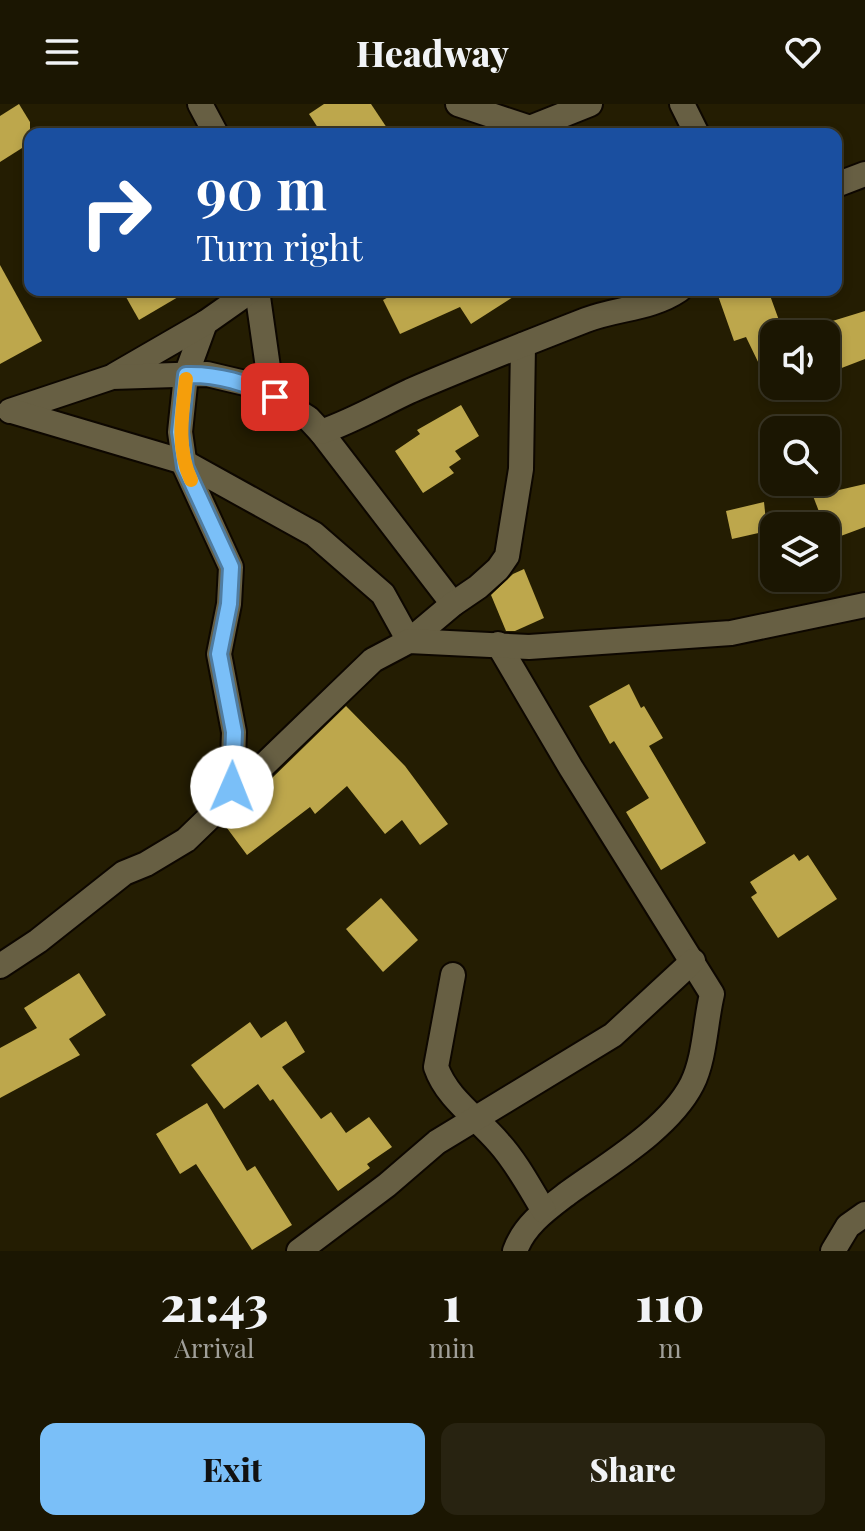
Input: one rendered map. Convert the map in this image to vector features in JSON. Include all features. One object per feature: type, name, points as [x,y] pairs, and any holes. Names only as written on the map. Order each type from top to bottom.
[{"type":"street","points":[[200,104],[213,128]]},
{"type":"street","points":[[458,104],[516,128]]},
{"type":"street","points":[[530,128],[590,104]]},
{"type":"street","points":[[682,104],[694,128]]},
{"type":"street","points":[[842,183],[865,174]]},
{"type":"street","points":[[6,412],[112,377],[246,296]]},
{"type":"street","points":[[256,296],[272,396]]},
{"type":"street","points":[[321,432],[351,422],[408,392],[523,345],[595,317],[646,305],[666,296]]},
{"type":"street","points":[[205,323],[186,375],[180,432],[184,462],[231,567],[229,604],[219,654],[234,732],[229,797]]},
{"type":"street","points":[[0,966],[38,941],[124,873],[186,840],[373,660],[409,641],[488,578],[507,556],[521,469],[523,345]]},
{"type":"street","points":[[112,377],[207,374],[245,383],[308,418],[453,604]]},
{"type":"street","points":[[6,412],[184,462],[314,534],[383,594],[409,641]]},
{"type":"street","points":[[409,641],[529,647],[731,633],[865,605]]},
{"type":"street","points":[[498,644],[571,768],[712,994],[692,1083],[682,1098],[645,1137],[544,1211],[518,1242],[515,1251]]},
{"type":"street","points":[[299,1251],[387,1185],[437,1142],[613,1035],[693,961]]},
{"type":"street","points":[[453,975],[436,1067],[448,1090],[507,1152],[544,1211]]},
{"type":"street","points":[[833,1251],[848,1226],[865,1214]]},
{"type":"building","points":[[19,104],[30,122],[30,128],[24,128],[24,147],[0,162],[0,116]]},
{"type":"building","points":[[324,104],[371,104],[387,128],[318,128],[309,114]]},
{"type":"building","points":[[0,265],[42,341],[0,364]]},
{"type":"building","points":[[125,296],[180,296],[139,320]]},
{"type":"building","points":[[390,296],[515,296],[471,324],[460,307],[400,334],[383,300]]},
{"type":"building","points":[[718,296],[770,296],[779,320],[760,320],[760,366],[746,337],[734,341]]},
{"type":"building","points":[[865,311],[865,359],[840,369],[840,320],[836,320]]},
{"type":"building","points":[[461,405],[479,436],[455,451],[461,459],[449,467],[454,473],[423,493],[395,451],[420,434],[417,430]]},
{"type":"building","points":[[865,484],[865,527],[840,536],[840,512],[819,512],[813,496],[840,496],[840,490]]},
{"type":"building","points":[[764,502],[765,512],[760,512],[760,533],[732,539],[726,511]]},
{"type":"building","points":[[524,569],[544,618],[515,631],[506,631],[491,595],[513,574]]},
{"type":"building","points":[[629,684],[641,708],[644,706],[663,738],[649,746],[706,843],[661,870],[626,812],[649,798],[614,741],[610,744],[589,706]]},
{"type":"building","points":[[346,706],[405,766],[448,824],[420,845],[402,820],[385,834],[347,786],[315,814],[310,807],[247,855],[224,824],[269,784]]},
{"type":"building","points":[[794,854],[799,861],[808,855],[837,899],[778,938],[751,897],[757,893],[750,882]]},
{"type":"building","points":[[381,898],[418,940],[383,972],[346,929]]},
{"type":"building","points":[[79,973],[106,1015],[69,1039],[80,1055],[0,1098],[0,1048],[37,1028],[24,1008]]},
{"type":"building","points":[[286,1021],[305,1052],[282,1067],[321,1119],[331,1112],[346,1133],[369,1117],[392,1147],[367,1164],[370,1168],[338,1191],[273,1099],[270,1101],[258,1084],[224,1109],[191,1065],[250,1022],[261,1038]]},
{"type":"building","points":[[207,1103],[247,1171],[255,1166],[292,1225],[252,1250],[196,1164],[180,1174],[156,1134]]},
{"type":"slow traffic","points":[[186,379],[180,432],[185,467],[191,480]]},
{"type":"route","points":[[232,787],[234,732],[219,654],[229,604],[231,567],[185,467],[180,432],[186,375],[207,374],[245,383],[275,397]]}]
